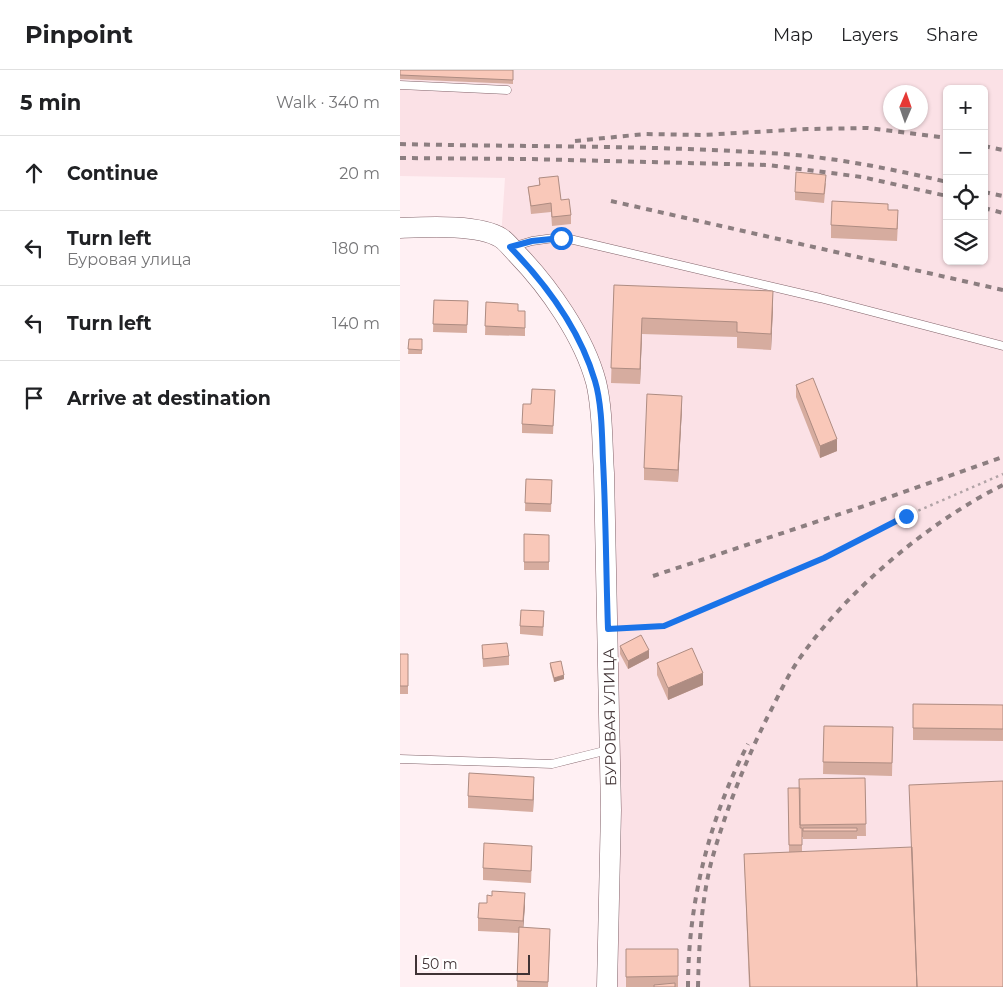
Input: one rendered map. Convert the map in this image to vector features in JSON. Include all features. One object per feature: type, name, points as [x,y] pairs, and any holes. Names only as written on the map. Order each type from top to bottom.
[{"type":"street","points":[[400,228],[473,228],[505,242]]},
{"type":"street","name":"БУРОВАЯ УЛИЦА","points":[[505,242],[533,270],[560,306],[586,354],[596,383],[604,473],[608,629],[611,820],[607,987]]},
{"type":"lane","points":[[400,85],[507,90]]},
{"type":"lane","points":[[505,242],[561,238],[820,298],[1003,346]]},
{"type":"lane","points":[[400,759],[552,764],[610,749]]},
{"type":"path","points":[[608,629],[664,626],[824,558],[906,516],[1003,474]]},
{"type":"shaded area","points":[[400,70],[1003,70],[1003,987],[607,987],[604,473],[586,354],[501,238],[505,178],[400,176]]},
{"type":"building","points":[[400,70],[513,70],[513,80],[400,75]]},
{"type":"building","points":[[796,172],[826,175],[824,194],[795,192]]},
{"type":"building","points":[[558,176],[561,200],[569,199],[571,215],[552,217],[551,203],[531,206],[528,187],[540,185],[539,178]]},
{"type":"building","points":[[832,201],[888,204],[888,210],[898,210],[897,229],[831,225]]},
{"type":"building","points":[[614,285],[773,291],[771,334],[737,332],[737,322],[642,318],[640,369],[611,368]]},
{"type":"building","points":[[434,300],[468,301],[467,325],[433,324]]},
{"type":"building","points":[[486,302],[518,304],[518,311],[525,311],[525,328],[485,326]]},
{"type":"building","points":[[409,339],[422,339],[422,350],[408,349]]},
{"type":"building","points":[[813,378],[837,439],[820,446],[796,385]]},
{"type":"building","points":[[532,389],[555,390],[553,426],[522,424],[523,404],[531,404]]},
{"type":"building","points":[[647,394],[682,396],[678,470],[644,468]]},
{"type":"building","points":[[526,479],[552,480],[551,504],[525,503]]},
{"type":"building","points":[[524,534],[549,535],[549,562],[524,562]]},
{"type":"building","points":[[521,610],[544,611],[543,627],[520,626]]},
{"type":"building","points":[[641,635],[649,650],[628,661],[620,646]]},
{"type":"building","points":[[507,643],[509,656],[483,659],[482,645]]},
{"type":"building","points":[[692,648],[703,673],[668,688],[657,663]]},
{"type":"building","points":[[400,654],[408,654],[408,686],[400,686]]},
{"type":"building","points":[[561,661],[564,675],[554,678],[550,663]]},
{"type":"building","points":[[913,704],[1003,705],[1003,729],[913,728]]},
{"type":"building","points":[[824,726],[893,727],[892,763],[823,762]]},
{"type":"building","points":[[469,773],[534,777],[533,800],[468,796]]},
{"type":"building","points":[[865,778],[866,824],[800,825],[799,779]]},
{"type":"building","points":[[1003,781],[1003,987],[917,987],[909,785]]},
{"type":"building","points":[[788,788],[800,788],[802,845],[789,845]]},
{"type":"building","points":[[803,828],[857,828],[857,831],[803,831]]},
{"type":"building","points":[[484,843],[532,846],[531,871],[483,868]]},
{"type":"building","points":[[912,847],[917,987],[750,987],[744,854]]},
{"type":"building","points":[[492,891],[525,893],[523,921],[478,918],[479,903],[487,903],[487,895],[492,896]]},
{"type":"building","points":[[519,927],[550,929],[548,982],[517,981]]},
{"type":"building","points":[[626,949],[678,949],[678,976],[626,977]]},
{"type":"building","points":[[675,983],[675,987],[654,987],[654,985]]},
{"type":"railway","points":[[575,141],[645,134],[702,135],[807,129],[868,128],[943,137]]},
{"type":"railway","points":[[400,144],[722,150],[813,157],[858,163],[943,181]]},
{"type":"railway","points":[[988,147],[1003,150]]},
{"type":"railway","points":[[400,158],[768,165],[862,177],[943,195]]},
{"type":"railway","points":[[988,193],[1003,196]]},
{"type":"railway","points":[[611,201],[1003,290]]},
{"type":"railway","points":[[988,209],[1003,213]]},
{"type":"railway","points":[[653,576],[864,506],[1003,457]]},
{"type":"railway","points":[[698,987],[703,909],[716,845],[751,752],[792,670],[821,630],[867,582],[893,559],[947,517],[1003,485]]},
{"type":"railway","points":[[688,987],[692,924],[703,862],[722,802],[748,744]]},
{"type":"route","points":[[561,238],[532,241],[510,247],[533,270],[560,306],[586,354],[596,383],[604,473],[608,629],[664,626],[824,558],[906,516]]}]
